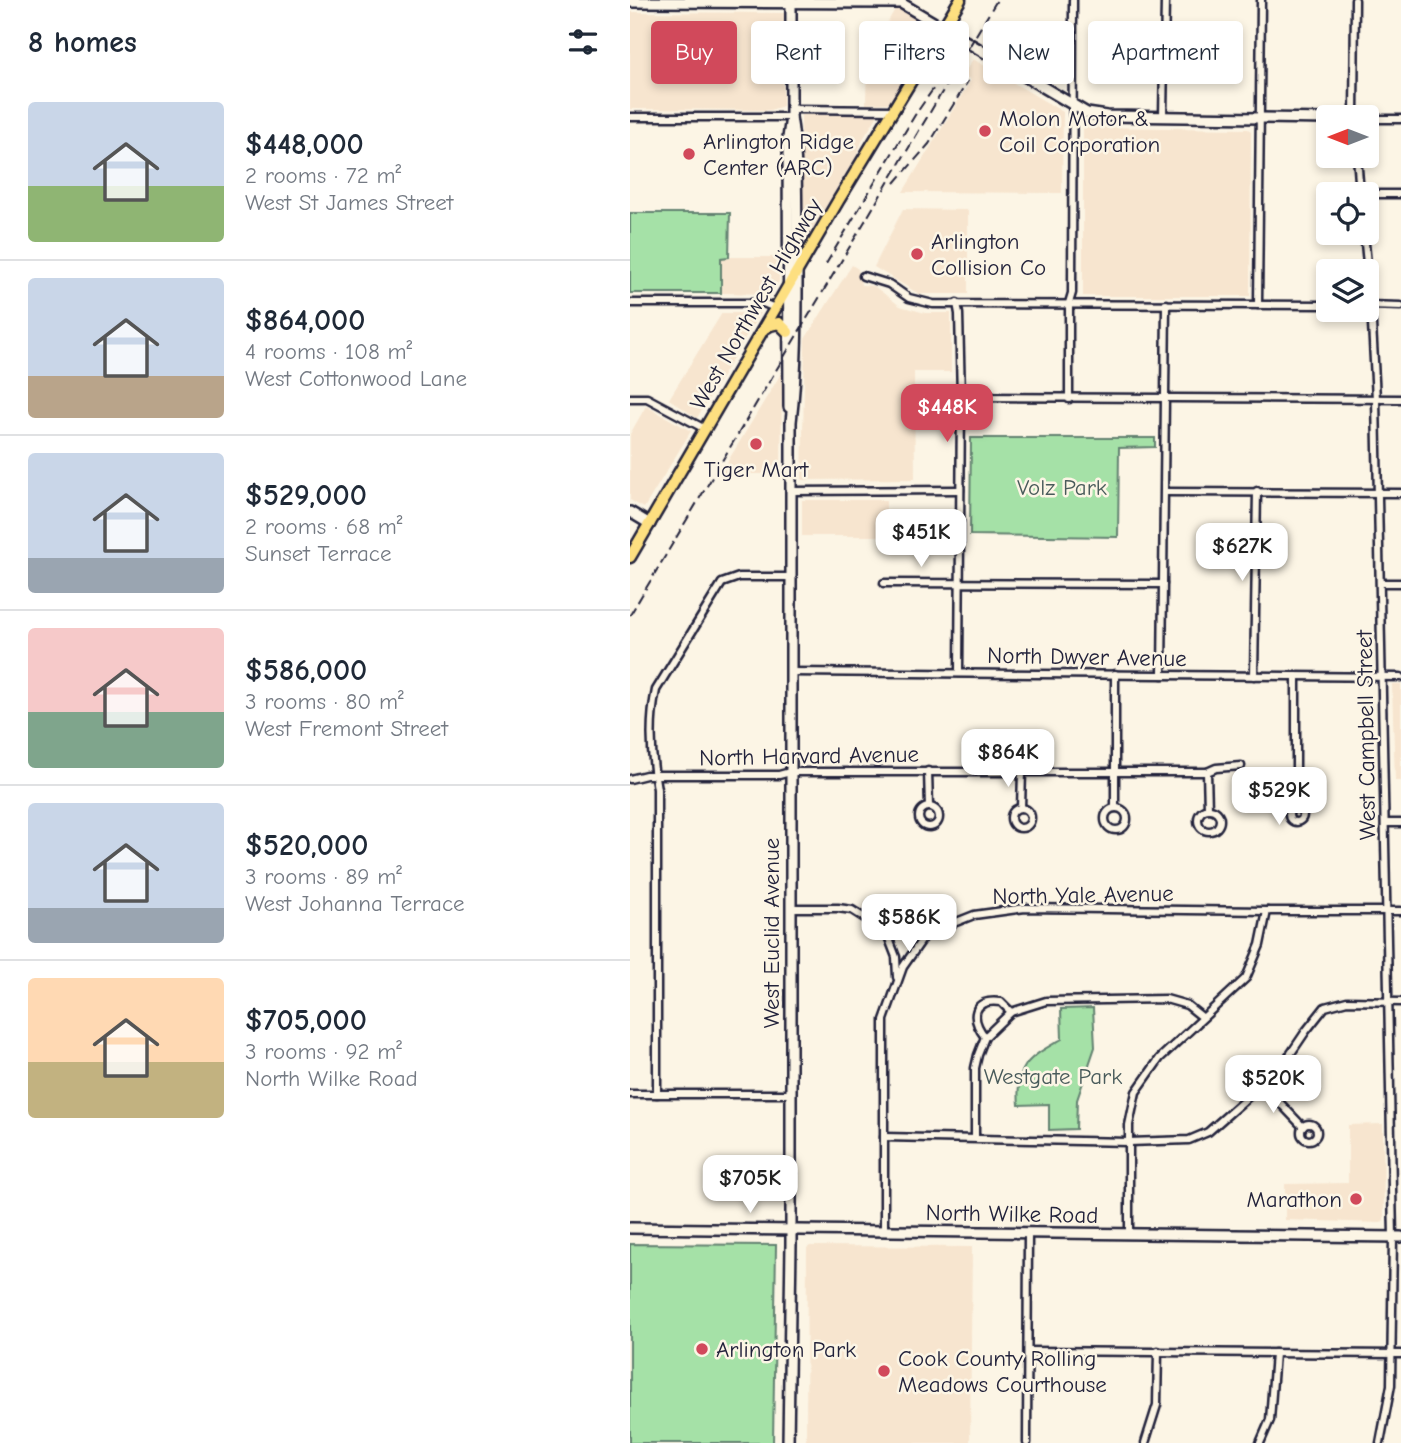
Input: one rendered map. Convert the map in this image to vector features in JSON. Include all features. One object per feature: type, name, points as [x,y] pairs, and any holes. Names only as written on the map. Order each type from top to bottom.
[{"type":"main road","name":"West Northwest Highway","points":[[948,21],[960,0]]},
{"type":"main road","points":[[630,2],[883,1],[901,3],[933,21]]},
{"type":"main road","name":"West Euclid Avenue","points":[[791,2],[791,113],[788,138],[788,396],[791,422]]},
{"type":"main road","points":[[969,42],[1087,113],[1107,116],[1316,119]]},
{"type":"main road","name":"West Northwest Highway","points":[[630,557],[910,84]]},
{"type":"main road","name":"West Euclid Avenue","points":[[788,1443],[791,1230],[791,422],[797,272],[796,144],[791,113]]},
{"type":"main road","points":[[762,331],[779,323],[788,332]]},
{"type":"main road","points":[[630,512],[650,524]]},
{"type":"main road","name":"North Wilke Road","points":[[630,1228],[1397,1237]]},
{"type":"street","points":[[1069,399],[1073,0]]},
{"type":"street","points":[[1163,116],[1166,0]]},
{"type":"street","points":[[1258,305],[1261,0]]},
{"type":"street","points":[[1354,105],[1355,0]]},
{"type":"street","points":[[630,117],[894,110]]},
{"type":"street","points":[[1379,119],[1401,119]]},
{"type":"street","points":[[1379,194],[1401,194]]},
{"type":"street","points":[[863,276],[888,284],[909,298],[925,304],[1316,305]]},
{"type":"street","points":[[630,303],[763,303],[775,308]]},
{"type":"street","points":[[957,303],[961,341],[959,673]]},
{"type":"street","points":[[1162,675],[1166,304]]},
{"type":"street","points":[[1379,305],[1401,306]]},
{"type":"street","name":"West Campbell Street","points":[[1370,322],[1376,399],[1386,910],[1397,1237],[1390,1398],[1380,1443]]},
{"type":"street","points":[[961,397],[1401,399]]},
{"type":"street","points":[[630,398],[647,398],[705,429]]},
{"type":"street","points":[[791,491],[960,490]]},
{"type":"street","points":[[1254,676],[1257,491]]},
{"type":"street","points":[[1165,492],[1401,493]]},
{"type":"street","points":[[657,1094],[657,789],[652,747],[656,690],[718,587],[739,577],[790,578]]},
{"type":"street","points":[[884,583],[1163,584]]},
{"type":"street","points":[[1381,583],[1401,583]]},
{"type":"street","name":"North Dwyer Avenue","points":[[790,672],[1401,677]]},
{"type":"street","points":[[1115,674],[1115,808]]},
{"type":"street","points":[[1296,676],[1296,807]]},
{"type":"street","name":"North Harvard Avenue","points":[[630,779],[654,774],[779,775],[790,772],[1207,772],[1216,768],[1241,766]]},
{"type":"street","points":[[928,771],[929,807]]},
{"type":"street","points":[[1021,771],[1021,808]]},
{"type":"street","points":[[1207,772],[1208,809]]},
{"type":"street","points":[[1386,823],[1401,823]]},
{"type":"street","name":"North Yale Avenue","points":[[790,908],[852,910],[886,931],[926,934],[974,915],[1025,908],[1401,911]]},
{"type":"street","points":[[1129,1234],[1129,1125],[1136,1092],[1160,1058],[1246,978],[1260,945],[1267,911]]},
{"type":"street","points":[[886,931],[896,957],[897,982]]},
{"type":"street","points":[[884,1231],[884,1020],[903,967],[926,934]]},
{"type":"street","points":[[975,1138],[975,1068],[985,1037],[1012,1012],[1046,1001],[1166,999],[1188,1004],[1202,1017]]},
{"type":"street","points":[[985,1037],[975,1020],[975,1012],[980,1006],[986,1001],[1001,1002],[1012,1012]]},
{"type":"street","points":[[884,1137],[1129,1142],[1189,1140],[1208,1132],[1281,1068],[1325,1007],[1347,1001],[1401,1002]]},
{"type":"street","points":[[1263,1085],[1303,1126]]},
{"type":"street","points":[[630,1094],[790,1094]]},
{"type":"street","points":[[1027,1443],[1028,1233]]},
{"type":"street","points":[[1028,1351],[1401,1354]]},
{"type":"street","points":[[1145,1443],[1157,1405],[1158,1351]]},
{"type":"street","points":[[1260,1443],[1270,1420],[1276,1353]]},
{"type":"shaded area","points":[[897,6],[922,21],[888,21]]},
{"type":"shaded area","points":[[630,12],[784,13],[784,21],[751,21],[751,84],[783,84],[783,106],[770,110],[630,109]]},
{"type":"shaded area","points":[[973,59],[983,65],[983,84],[1015,84],[1063,112],[1062,193],[903,192],[969,84],[969,65]]},
{"type":"shaded area","points":[[866,84],[903,84],[896,97],[888,103],[866,104]]},
{"type":"shaded area","points":[[801,115],[878,115],[804,243],[801,242]]},
{"type":"shaded area","points":[[1083,123],[1090,127],[1251,131],[1250,296],[1083,296]]},
{"type":"shaded area","points":[[903,209],[968,210],[968,294],[919,294],[874,267]]},
{"type":"shaded area","points":[[780,257],[779,281],[771,294],[721,293],[721,258]]},
{"type":"shaded area","points":[[852,265],[858,269],[861,285],[874,286],[900,306],[925,313],[951,313],[951,372],[914,372],[915,479],[802,480],[805,339]]},
{"type":"shaded area","points":[[722,313],[760,313],[697,418],[669,399]]},
{"type":"shaded area","points":[[782,372],[781,474],[720,474]]},
{"type":"shaded area","points":[[646,406],[691,431],[644,508],[630,500],[630,434]]},
{"type":"shaded area","points":[[802,500],[886,500],[886,536],[802,536]]},
{"type":"shaded area","points":[[1392,684],[1401,684],[1401,781],[1395,781]]},
{"type":"shaded area","points":[[1383,1124],[1384,1220],[1381,1223],[1285,1220],[1285,1184],[1348,1183],[1348,1125]]},
{"type":"shaded area","points":[[972,1247],[970,1443],[806,1443],[807,1248]]},
{"type":"green space","points":[[630,213],[730,213],[729,257],[721,258],[721,293],[630,293]]},
{"type":"green space","name":"Volz Park","points":[[971,438],[1155,438],[1155,447],[1119,448],[1118,537],[970,535]]},
{"type":"green space","name":"Westgate Park","points":[[1093,1008],[1095,1047],[1077,1100],[1076,1129],[1049,1130],[1049,1104],[1019,1105],[1018,1091],[1022,1071],[1033,1057],[1062,1039],[1061,1009]]},
{"type":"green space","name":"Arlington Park","points":[[630,1244],[776,1245],[773,1443],[630,1443]]},
{"type":"railway","points":[[630,615],[997,0]]},
{"type":"railway","points":[[895,183],[929,144],[966,84]]},
{"type":"railway","points":[[826,264],[915,115],[936,85]]},
{"type":"place","name":"Molon Motor & Coil Corporation","points":[[985,131]]},
{"type":"place","name":"Arlington Ridge Center (ARC)","points":[[689,154]]},
{"type":"place","name":"Arlington Collision Co","points":[[917,254]]},
{"type":"place","name":"Tiger Mart","points":[[756,444]]},
{"type":"place","name":"Marathon","points":[[1356,1199]]},
{"type":"place","name":"Arlington Park","points":[[702,1349]]},
{"type":"place","name":"Cook County Rolling Meadows Courthouse","points":[[884,1371]]}]
